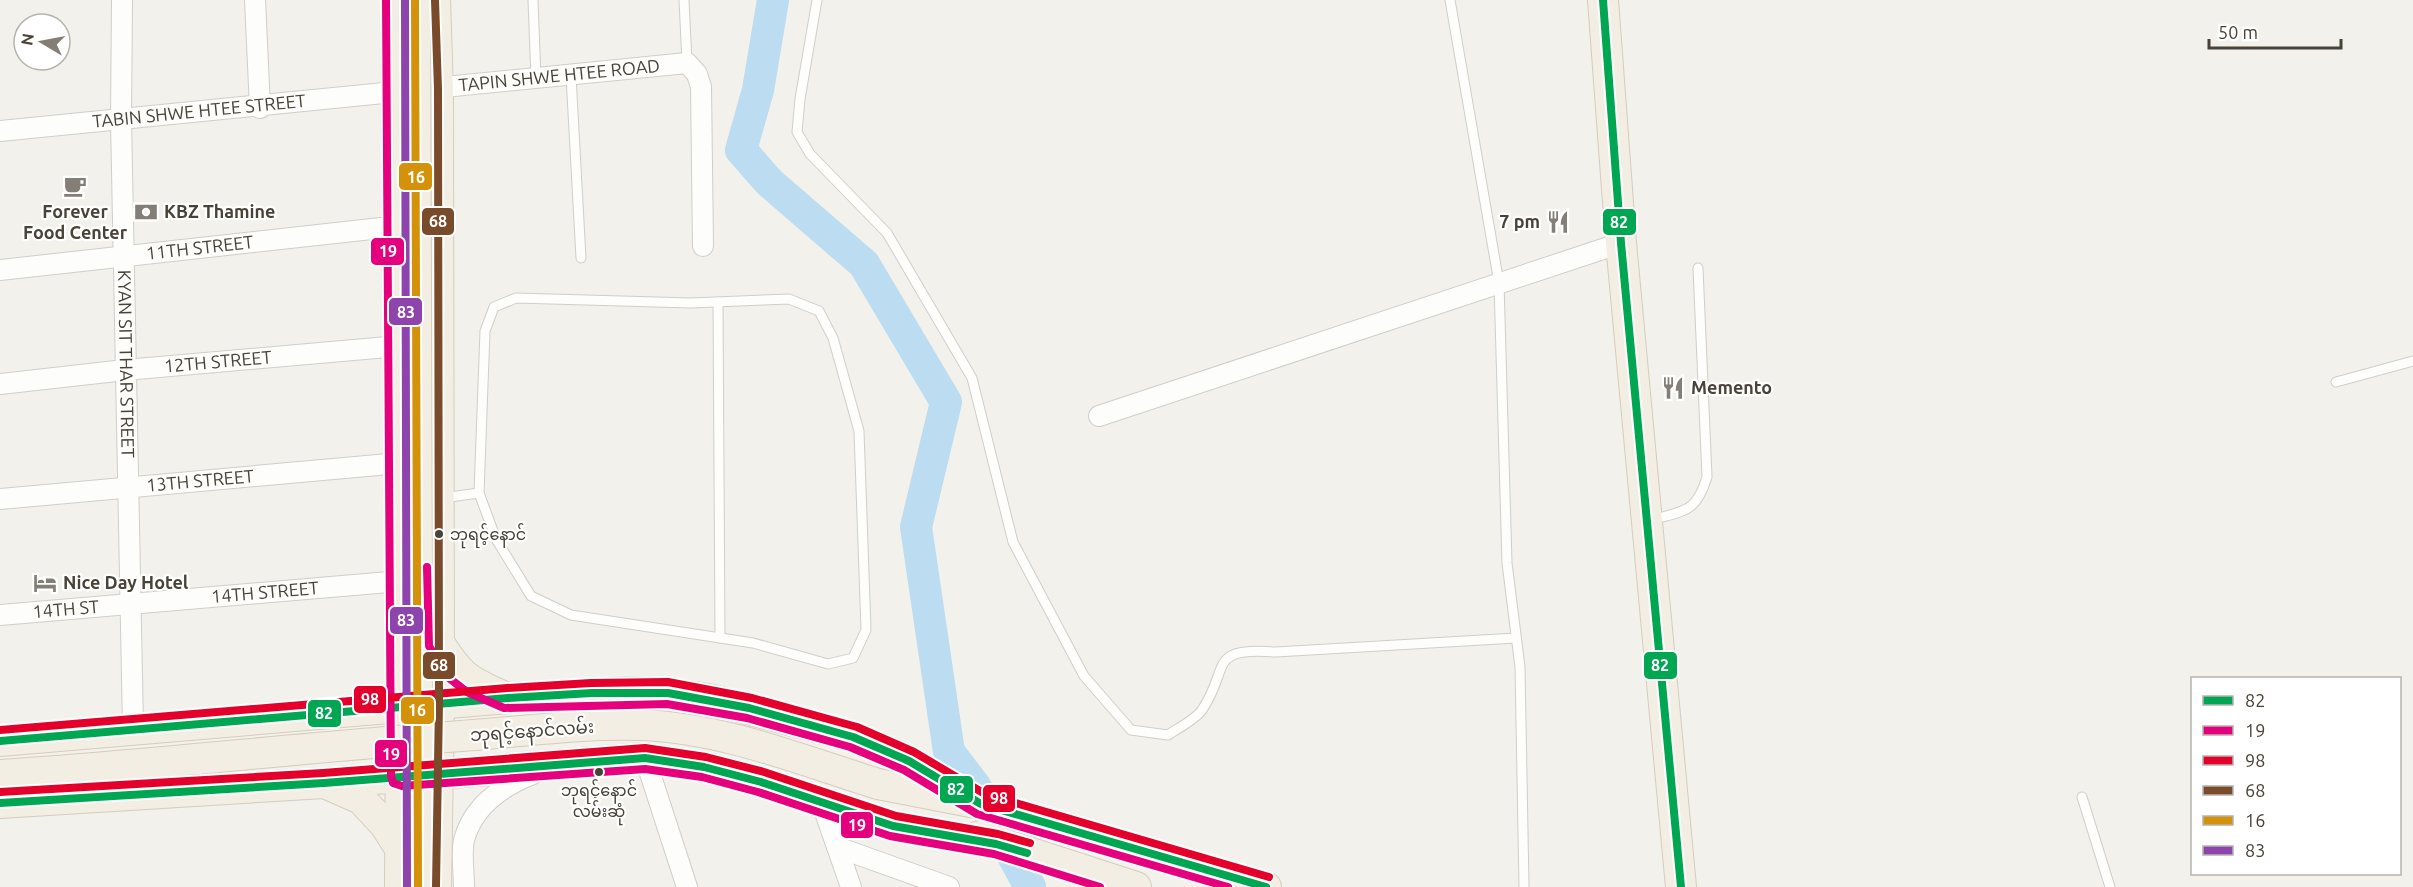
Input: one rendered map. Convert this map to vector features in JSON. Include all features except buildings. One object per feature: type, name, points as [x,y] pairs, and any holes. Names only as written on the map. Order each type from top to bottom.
[{"type":"main road","points":[[396,0],[400,352],[400,887]]},
{"type":"main road","points":[[415,0],[418,887]]},
{"type":"main road","points":[[435,0],[438,89],[439,703],[436,887]]},
{"type":"main road","points":[[1603,0],[1621,243],[1681,887]]},
{"type":"main road","points":[[400,352],[438,357]]},
{"type":"main road","points":[[438,641],[456,670],[472,682],[508,698]]},
{"type":"main road","name":"ဘုရင့်နောင်လမ်း","points":[[0,741],[508,698],[641,692],[668,693],[710,699],[853,737],[909,761],[981,804]]},
{"type":"main road","name":"ဘုရင့်နောင်လမ်း","points":[[0,775],[239,756],[369,742],[642,725],[700,732],[747,743],[878,784],[981,804],[1266,887]]},
{"type":"main road","name":"ဘုရင့်နောင်လမ်း","points":[[0,803],[324,783],[438,772],[645,758],[704,767],[821,801],[892,826],[996,844],[1134,886]]},
{"type":"main road","points":[[438,836],[452,803],[479,781],[513,768]]},
{"type":"main road","points":[[324,783],[361,799],[385,825],[401,850]]},
{"type":"main road","name":"ဘုရင့်နောင်လမ်း","points":[[878,784],[930,814],[996,844]]},
{"type":"street","name":"KYAN SIT THAR STREET","points":[[122,0],[123,258],[133,728]]},
{"type":"street","points":[[255,0],[260,108]]},
{"type":"street","points":[[687,63],[697,74],[701,87],[703,246]]},
{"type":"street","name":"TAPIN SHWE HTEE ROAD","points":[[397,93],[687,63]]},
{"type":"street","name":"TABIN SHWE HTEE STREET","points":[[0,131],[260,108],[397,93]]},
{"type":"street","name":"11TH STREET","points":[[0,270],[399,226]]},
{"type":"street","points":[[1099,416],[1621,243]]},
{"type":"street","name":"12TH STREET","points":[[0,384],[125,370],[400,352]]},
{"type":"street","name":"13TH STREET","points":[[0,500],[128,486],[400,463]]},
{"type":"street","name":"14TH STREET","points":[[130,603],[400,581]]},
{"type":"street","name":"14TH ST","points":[[0,615],[130,603]]},
{"type":"street","points":[[645,758],[687,887]]},
{"type":"street","points":[[464,887],[464,841],[476,811],[511,783],[558,764]]},
{"type":"street","points":[[821,801],[850,887]]},
{"type":"street","points":[[837,847],[949,887]]},
{"type":"lane","points":[[533,0],[536,79]]},
{"type":"lane","points":[[684,0],[687,63]]},
{"type":"lane","points":[[817,0],[800,99],[797,132],[810,154],[887,233],[972,378],[1013,542],[1084,676],[1131,730],[1168,735],[1201,711],[1223,660],[1245,650],[1276,652],[1516,638]]},
{"type":"lane","points":[[1450,0],[1499,283],[1507,563],[1520,668],[1524,887]]},
{"type":"lane","points":[[572,76],[581,258]]},
{"type":"lane","points":[[1647,522],[1691,508],[1701,497],[1707,477],[1698,268]]},
{"type":"lane","points":[[516,298],[718,302],[789,299],[819,311],[832,338],[859,431],[866,630],[853,658],[828,664],[753,643],[571,615],[531,596],[496,539],[479,493],[485,331],[494,308],[516,298]]},
{"type":"lane","points":[[718,302],[720,638]]},
{"type":"lane","points":[[2336,382],[2413,361]]},
{"type":"lane","points":[[437,498],[479,493]]},
{"type":"lane","points":[[2082,796],[2110,887]]},
{"type":"waterway","points":[[773,0],[758,90],[741,150],[769,182],[864,264],[946,402],[916,527],[949,752],[975,786],[1030,887]]},
{"type":"transit line","name":"19","points":[[386,0],[391,776],[393,783],[402,786],[645,769],[702,777],[758,792],[890,836],[994,854],[1100,887]]},
{"type":"transit line","name":"83","points":[[405,0],[407,887]]},
{"type":"transit line","name":"16","points":[[415,0],[418,887]]},
{"type":"transit line","name":"68","points":[[435,0],[438,89],[439,703],[436,887]]},
{"type":"transit line","name":"82","points":[[1603,0],[1621,243],[1681,887]]},
{"type":"transit line","name":"19","points":[[427,567],[429,646],[449,678],[467,692],[504,708],[667,704],[747,718],[850,747],[904,770],[977,814],[1228,887]]},
{"type":"transit line","name":"98","points":[[0,730],[507,688],[591,683],[668,682],[752,698],[857,727],[914,752],[985,794],[1269,877]]},
{"type":"transit line","name":"82","points":[[0,741],[508,698],[592,693],[668,693],[749,708],[853,737],[909,761],[981,804],[1266,887]]},
{"type":"transit line","name":"98","points":[[0,792],[323,773],[645,748],[706,757],[764,772],[896,816],[998,834],[1030,843]]},
{"type":"transit line","name":"82","points":[[0,803],[324,783],[645,758],[704,767],[761,782],[893,826],[996,844],[1027,853]]},
{"type":"place","name":"Forever Food Center","points":[[75,186]]},
{"type":"place","name":"KBZ Thamine","points":[[146,212]]},
{"type":"place","name":"7 pm","points":[[1558,222]]},
{"type":"place","name":"Memento","points":[[1673,388]]},
{"type":"place","name":"ဘုရင့်နောင်","points":[[439,534]]},
{"type":"place","name":"Nice Day Hotel","points":[[45,583]]},
{"type":"place","name":"ဘုရင့်နောင် လမ်းဆုံ","points":[[599,772]]}]
